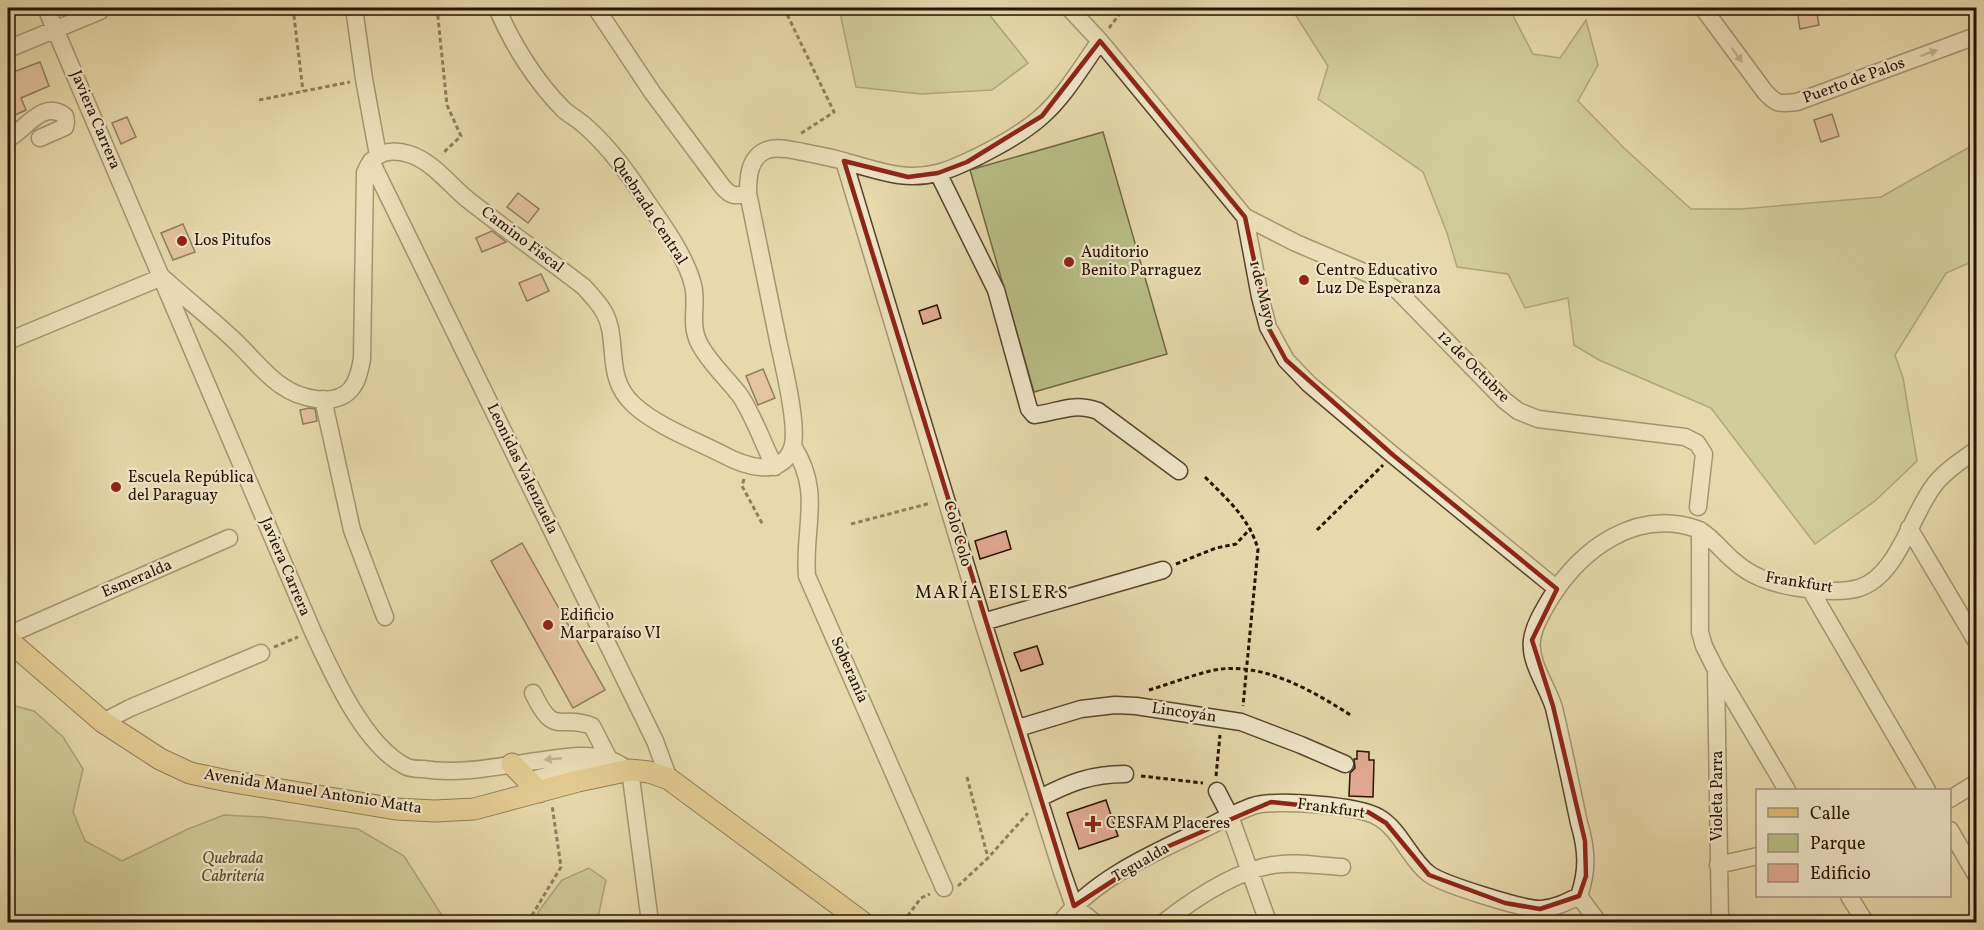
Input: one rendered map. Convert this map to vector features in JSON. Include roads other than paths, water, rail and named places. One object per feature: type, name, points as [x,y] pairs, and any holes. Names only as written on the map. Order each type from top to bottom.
[{"type":"main road","name":"Avenida Manuel Antonio Matta","points":[[8,640],[103,722],[160,759],[190,773],[396,809],[462,810],[496,804],[539,787],[630,770],[649,772],[669,779],[862,922]]},
{"type":"main road","points":[[512,764],[539,787]]},
{"type":"street","name":"Javiera Carrera","points":[[46,8],[313,632],[325,658],[378,746],[406,767],[440,772],[477,770],[555,758],[585,757],[609,759],[630,770]]},
{"type":"street","points":[[8,341],[162,277],[281,385],[295,393],[323,399],[339,396],[350,390],[358,377],[362,359],[364,173],[374,158],[354,8]]},
{"type":"street","name":"Quebrada Central","points":[[497,8],[522,55],[550,95],[566,112],[601,141],[613,155],[637,187],[679,253],[693,287],[693,325],[698,342],[742,399],[757,425],[775,467]]},
{"type":"street","points":[[596,8],[652,92],[722,186],[734,196],[747,193]]},
{"type":"street","name":"1 de Mayo","points":[[1069,8],[1100,40],[1245,217],[1268,327],[1286,360],[1309,384],[1393,455],[1557,589]]},
{"type":"street","name":"Puerto de Palos","points":[[1703,8],[1765,92],[1774,102],[1784,104],[1797,102],[1977,36]]},
{"type":"street","points":[[8,49],[100,11]]},
{"type":"street","points":[[775,467],[788,457],[793,446],[792,418],[788,385],[747,193],[751,165],[757,157],[766,150],[777,149],[844,161],[888,174],[908,177],[938,173],[967,162],[1010,140],[1042,116],[1070,84],[1100,40]]},
{"type":"street","points":[[8,139],[16,135],[40,113],[50,110],[59,111],[65,116],[64,127],[40,138]]},
{"type":"street","name":"Camino Fiscal","points":[[374,158],[391,152],[408,153],[430,166],[465,197],[584,287],[605,312],[609,325],[614,370],[619,384],[633,405],[657,421],[748,466],[775,467]]},
{"type":"street","name":"Leonidas Valenzuela","points":[[374,158],[655,741],[669,779]]},
{"type":"street","name":"Colo Colo","points":[[844,161],[984,622],[1074,906]]},
{"type":"street","points":[[938,173],[996,290],[1029,409],[1034,415],[1072,406],[1098,411],[1179,471]]},
{"type":"street","name":"12 de Octubre","points":[[1245,217],[1296,243],[1378,278],[1398,291],[1504,400],[1518,411],[1538,419],[1685,437],[1697,443],[1704,454],[1698,507]]},
{"type":"street","points":[[323,399],[352,530],[385,616]]},
{"type":"street","name":"Soberanía","points":[[793,446],[808,476],[811,492],[806,562],[809,581],[944,888]]},
{"type":"street","name":"Frankfurt","points":[[1700,530],[1744,569],[1760,578],[1810,589],[1857,588],[1871,583],[1885,570],[1934,485],[1952,468],[1977,450]]},
{"type":"street","points":[[1598,922],[1579,896],[1586,876],[1585,841],[1579,824],[1553,706],[1533,656],[1532,640],[1539,619],[1557,589],[1580,559],[1597,545],[1616,535],[1651,524],[1672,523],[1700,530],[1700,632],[1704,646],[1786,789]]},
{"type":"street","points":[[1910,528],[1977,641]]},
{"type":"street","name":"Esmeralda","points":[[8,635],[229,538]]},
{"type":"street","points":[[984,622],[1163,570]]},
{"type":"street","points":[[1810,589],[1926,789]]},
{"type":"street","points":[[103,722],[130,708],[261,653]]},
{"type":"street","name":"Violeta Parra","points":[[1716,670],[1720,922]]},
{"type":"street","points":[[533,693],[549,719],[556,722],[586,723],[592,726],[609,759],[539,787]]},
{"type":"street","name":"Lincoyán","points":[[1018,728],[1081,709],[1115,705],[1136,706],[1241,722],[1345,764]]},
{"type":"street","points":[[630,770],[650,922]]},
{"type":"street","points":[[1040,798],[1089,777],[1125,774]]},
{"type":"street","points":[[1951,798],[1977,783]]},
{"type":"street","points":[[1216,787],[1230,816],[1268,922]]},
{"type":"street","name":"Frankfurt","points":[[1230,816],[1253,806],[1271,802],[1368,812],[1386,823],[1429,875],[1446,882],[1523,908],[1540,909],[1558,906],[1579,896]]},
{"type":"street","name":"Tegualda","points":[[1061,922],[1074,906],[1125,870],[1230,816]]},
{"type":"street","points":[[1951,832],[1977,875]]},
{"type":"street","points":[[1718,865],[1756,856]]},
{"type":"street","points":[[1164,922],[1218,886],[1250,871],[1287,863],[1342,867]]},
{"type":"street","points":[[1851,897],[1865,922]]},
{"type":"street","points":[[1074,906],[1094,922]]},
{"type":"place","name":"Los Pitufos","points":[[182,241]]},
{"type":"place","name":"Auditorio Benito Parraguez","points":[[1069,262]]},
{"type":"place","name":"Centro Educativo Luz De Esperanza","points":[[1304,280]]},
{"type":"place","name":"Escuela República del Paraguay","points":[[116,487]]},
{"type":"place","name":"Edificio Marparaíso VI","points":[[548,625]]},
{"type":"place","name":"CESFAM Placeres","points":[[1093,824]]},
{"type":"district","name":"MARÍA EISLERS","points":[[992,593]]},
{"type":"park label","name":"Quebrada Cabritería","points":[[233,868]]}]
